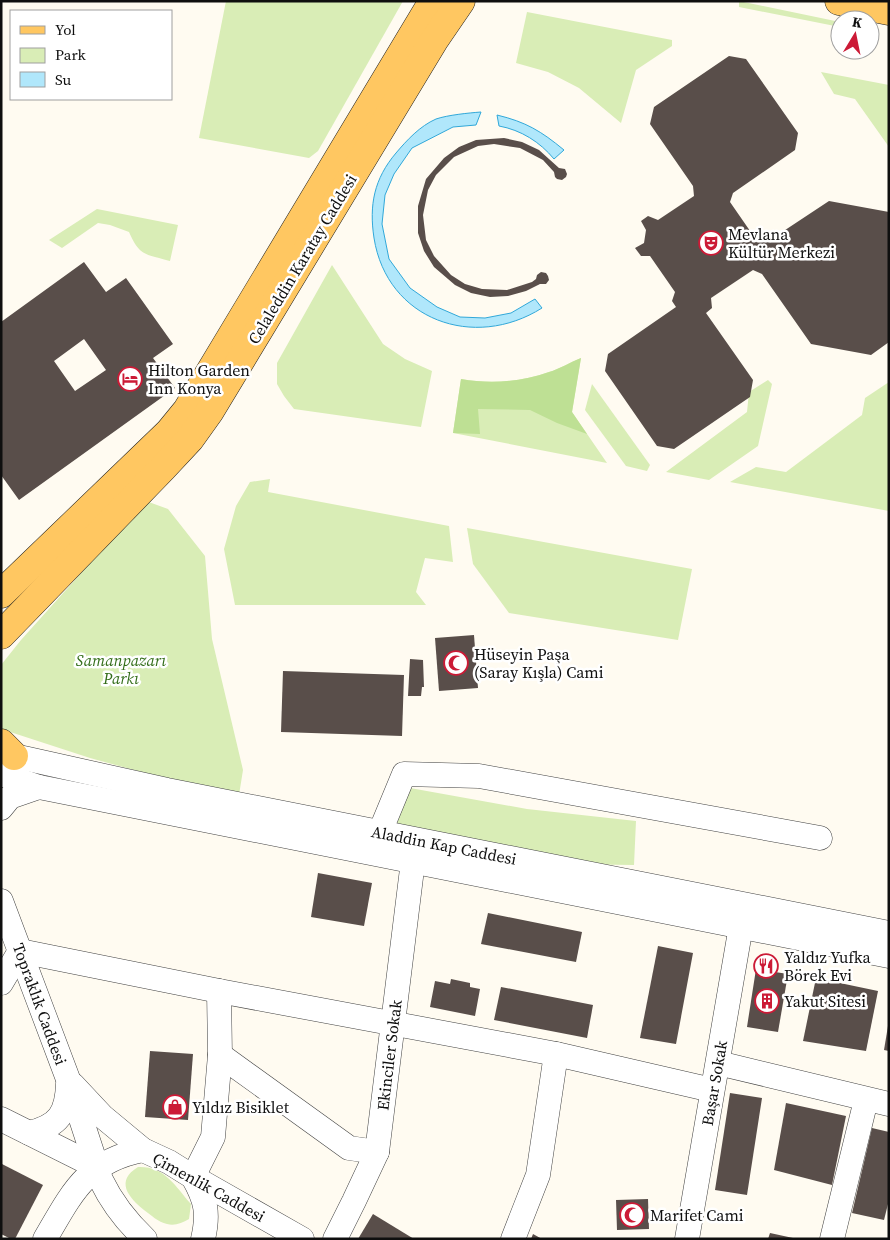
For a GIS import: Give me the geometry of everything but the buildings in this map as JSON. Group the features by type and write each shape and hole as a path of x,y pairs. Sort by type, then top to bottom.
{"main road":[{"name":"Celaleddin Karatay Caddesi","path":"1,594 169,432 187,410 433,1"},
{"name":"Celaleddin Karatay Caddesi","path":"1,634 190,439 205,418 435,39 461,1"},
{"path":"435,39 470,1"},
{"path":"839,1 889,11"}],"street":[{"name":"Aladdin Kap Caddesi","path":"5,756 39,787 889,956"},
{"name":"Aladdin Kap Caddesi","path":"5,756 167,790 889,933"},
{"path":"380,832 404,774 479,776 820,838"},
{"path":"1,808 10,797 39,787"},
{"name":"Ekinciler Sokak","path":"335,1239 377,1152 413,861"},
{"name":"Topraklık Caddesi","path":"1,902 68,1079 101,1180 108,1196 145,1239"},
{"name":"Başar Sokak","path":"687,1239 741,926 748,904"},
{"path":"1,983 20,951 219,991 556,1054 712,1090"},
{"path":"203,1239 206,1214 205,1201 192,1177 213,1138 220,1055 219,991"},
{"path":"513,1239 538,1175 556,1054"},
{"path":"220,1055 349,1148 377,1152"},
{"path":"718,1063 878,1102 832,1239"},
{"path":"29,1133 47,1128 60,1116 67,1098 68,1079"},
{"name":"Topraklık Caddesi","path":"68,1079 102,1116 142,1150"},
{"path":"1,1119 97,1167"},
{"path":"45,1239 80,1183 97,1167 124,1154 142,1150"},
{"name":"Çimenlik Caddesi","path":"142,1150 169,1162 302,1239"}],"green space":[{"path":"226,1 403,1 318,151 309,158 199,138"},
{"path":"739,1 830,20 830,25 739,7"},
{"path":"527,12 672,40 672,46 636,70 621,123 579,88 548,72 516,63"},
{"path":"821,72 889,85 889,147 855,99 834,94"},
{"path":"97,209 178,225 170,261 149,255 140,250 129,232 110,225 98,223 62,248 49,240"},
{"path":"332,265 383,344 405,359 432,371 421,427 294,409 277,384 277,363"},
{"path":"581,358 572,412 607,463 453,433 461,379 494,382 528,378 553,371"},
{"path":"581,358 572,412 587,434 557,423 530,410 478,409 480,434 453,433 461,379 494,382 528,378 553,371"},
{"path":"768,380 772,384 758,446 709,480 666,472 747,412 749,392"},
{"path":"889,382 889,511 730,482 756,467 786,472 862,415 865,398"},
{"path":"592,384 650,465 647,471 626,466 585,410"},
{"path":"270,479 268,492 449,526 453,562 425,558 416,592 426,605 235,605 224,549 236,506 250,482"},
{"name":"Samanpazarı Parkı","path":"146,501 168,509 205,556 212,639 243,770 239,795 167,779 90,758 1,729 1,665 21,640"},
{"path":"467,528 692,569 678,640 509,613 473,564"},
{"path":"399,786 527,809 636,821 634,865 552,864 388,832"},
{"path":"138,1167 155,1170 169,1178 191,1204 189,1219 173,1225 161,1222 133,1200 126,1189 126,1183 131,1172"}],"water":[{"path":"481,112 476,125 453,127 412,148 394,174 385,195 382,224 389,259 410,288 437,307 460,317 485,318 511,313 535,299 542,308 516,321 489,327 462,326 437,320 415,308 396,290 382,266 374,238 372,214 375,193 383,173 396,153 419,129 436,119 458,114"},
{"path":"497,115 533,128 564,150 554,159 543,147 530,138 515,130 499,126"}],"place":[{"name":"Mevlana Kültür Merkezi","path":"711,243"},
{"name":"Hilton Garden Inn Konya","path":"130,379"},
{"name":"Hüseyin Paşa (Saray Kışla) Cami","path":"456,663"},
{"name":"Yaldız Yufka Börek Evi","path":"766,966"},
{"name":"Yakut Sitesi","path":"767,1001"},
{"name":"Yıldız Bisiklet","path":"175,1107"},
{"name":"Marifet Cami","path":"632,1215"}]}
